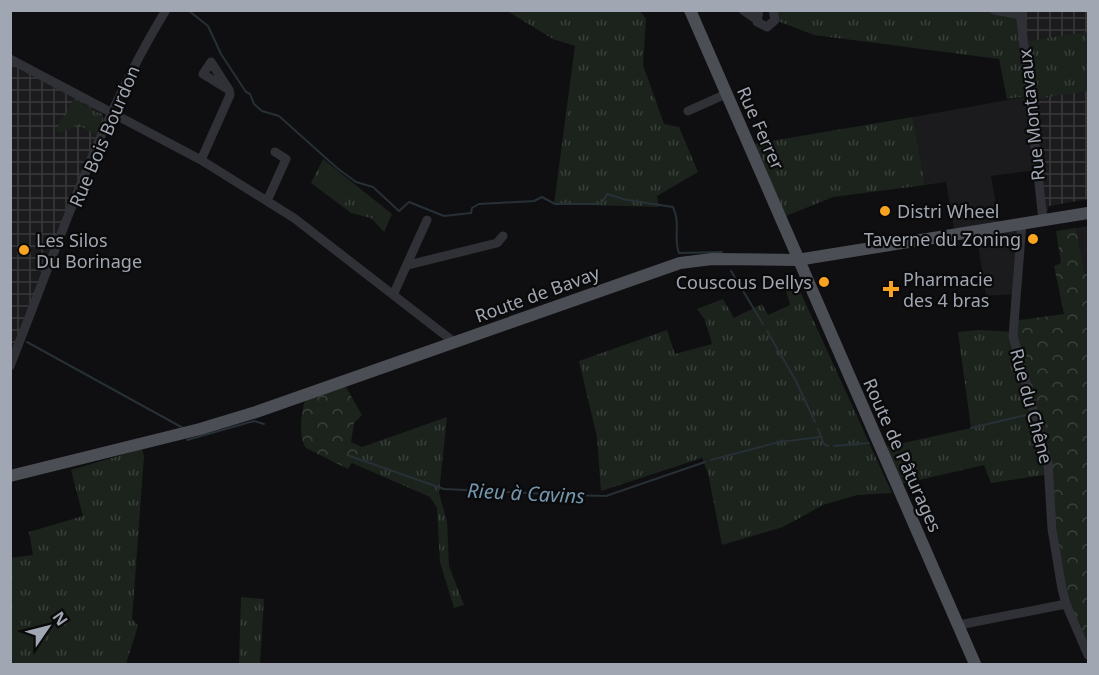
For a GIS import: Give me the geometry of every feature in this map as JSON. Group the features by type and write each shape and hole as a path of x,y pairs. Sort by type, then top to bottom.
{"main road":[{"name":"Rue Ferrer","path":"690,10 797,260"},
{"name":"Route de Bavay","path":"10,476 220,423 680,263 712,259 797,260 1089,213"},
{"name":"Route de Pâturages","path":"797,260 975,664"}],"street":[{"name":"Rue Bois Bourdon","path":"10,366 110,113 136,60 166,10"},
{"path":"743,10 758,15 761,26 771,26 775,20 773,10"},
{"path":"994,10 1021,13"},
{"name":"Rue Montavaux","path":"1021,13 1042,220"},
{"path":"10,59 201,160 267,201 337,249 454,342"},
{"path":"201,160 229,99 229,90"},
{"path":"688,111 726,94"},
{"path":"267,201 286,159 275,152"},
{"path":"393,293 427,220"},
{"name":"Rue du Chêne","path":"1022,223 1013,336 1048,463 1052,530 1066,604 1089,655"},
{"path":"408,265 497,243 503,236"},
{"path":"959,625 1066,604"}],"shaded area":[{"path":"1020,11 1088,11 1088,199 1049,206 1043,220"},
{"path":"11,59 101,113 104,118 11,355"},
{"path":"1029,96 1037,170 991,176 1000,227 1022,223 1015,294 986,296 976,232 955,235 946,182 925,185 913,117"},
{"path":"1088,226 1088,273 1085,274 1076,228"}],"green space":[{"path":"507,11 640,11 646,19 643,65 664,124 679,127 698,172 657,196 659,207 554,204 575,46 553,39"},
{"path":"773,11 1021,11 1024,42 1088,32 1088,91 1029,100 1028,96 1007,99 999,59 814,35 775,20"},
{"path":"74,98 103,116 97,135 78,125 61,133 56,130"},
{"path":"913,117 925,185 833,197 781,218 748,145"},
{"path":"323,159 392,214 384,232 371,218 351,213 311,183"},
{"path":"327,171 355,191 346,203 318,184"},
{"path":"1076,228 1085,274 1088,273 1088,655 1066,604 1050,474 1013,321 1064,314 1054,266 1061,263 1056,231"},
{"path":"794,278 892,493 857,495 823,505 783,527 722,545 708,473 702,458 601,491 597,437 579,361 667,330 675,354 712,344 705,320 697,309 723,299 734,318 762,304 768,315 790,305 784,283"},
{"path":"979,330 1013,332 1050,474 991,483 984,465 897,485 881,448 971,428 958,332"},
{"path":"346,387 362,415 354,423 351,442 362,447 348,469 306,448 301,429 303,406 307,394"},
{"path":"447,417 439,493 447,521 449,566 464,605 454,608 440,562 437,508 430,497 352,463 362,447"},
{"path":"142,449 144,456 132,619 138,626 126,664 11,664 10,558 33,555 29,532 83,516 71,470"},
{"path":"241,597 264,599 260,664 239,664"}],"waterway":[{"path":"188,10 208,26 221,54 246,92 250,94 254,104 262,111 279,116 337,168 356,182 373,187 399,211 409,202 444,216 471,213 472,208 479,204 534,201 542,197 555,204 596,204 602,203 607,194 627,200 673,207 679,253 722,252"},
{"path":"731,271 763,324"},
{"path":"767,331 796,381 815,422"},
{"name":"Rieu à Cavins","path":"27,342 183,428"},
{"path":"971,428 1026,415"},
{"path":"187,440 254,421 264,424"},
{"path":"818,429 824,444 828,446"},
{"path":"711,460 779,442 821,437"},
{"path":"834,446 869,443"},
{"name":"Rieu à Cavins","path":"347,455 444,489 606,496 705,462"}],"place":[{"name":"Distri Wheel","path":"885,211"},
{"name":"Taverne du Zoning","path":"1033,239"},
{"name":"Les Silos Du Borinage","path":"24,250"},
{"name":"Couscous Dellys","path":"824,282"},
{"name":"Pharmacie des 4 bras","path":"891,289"}]}
